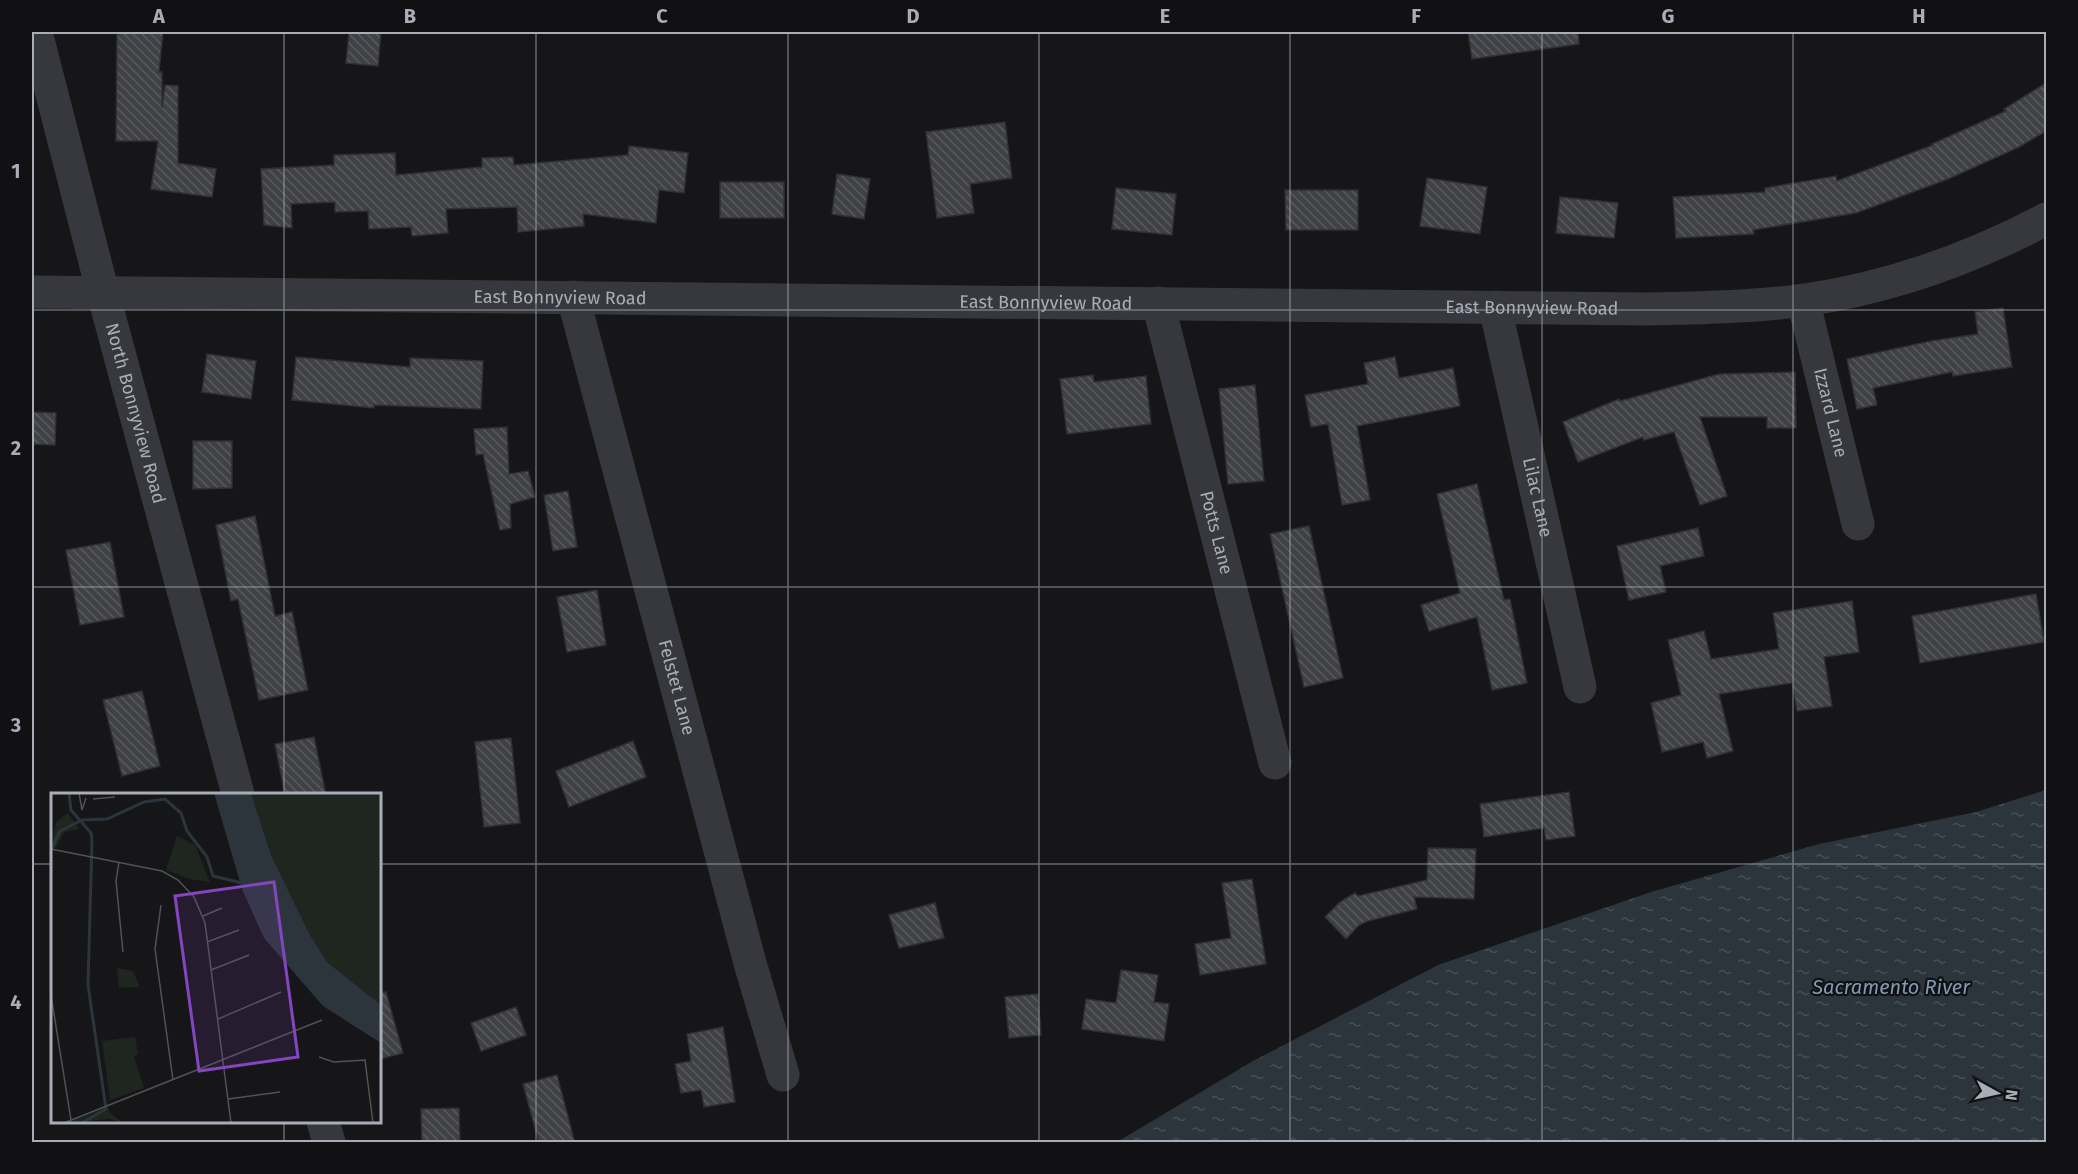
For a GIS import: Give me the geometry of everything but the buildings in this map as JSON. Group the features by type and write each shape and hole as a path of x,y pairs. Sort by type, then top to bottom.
{"street":[{"name":"North Bonnyview Road","path":"36,32 103,293 237,793"},
{"name":"East Bonnyview Road","path":"32,292 1645,309 1711,307 1803,300 1862,289 1957,259 2046,219"},
{"name":"Felstet Lane","path":"573,297 750,963 783,1075"},
{"name":"Izzard Lane","path":"1803,300 1858,524"},
{"name":"Potts Lane","path":"1158,303 1275,763"},
{"name":"Lilac Lane","path":"1495,307 1581,687"},
{"path":"323,1123 329,1143"}],"water":[{"name":"Sacramento River","path":"2046,790 2046,1142 1117,1142 1253,1061 1438,965 1651,892 1819,844 1976,812"}]}
